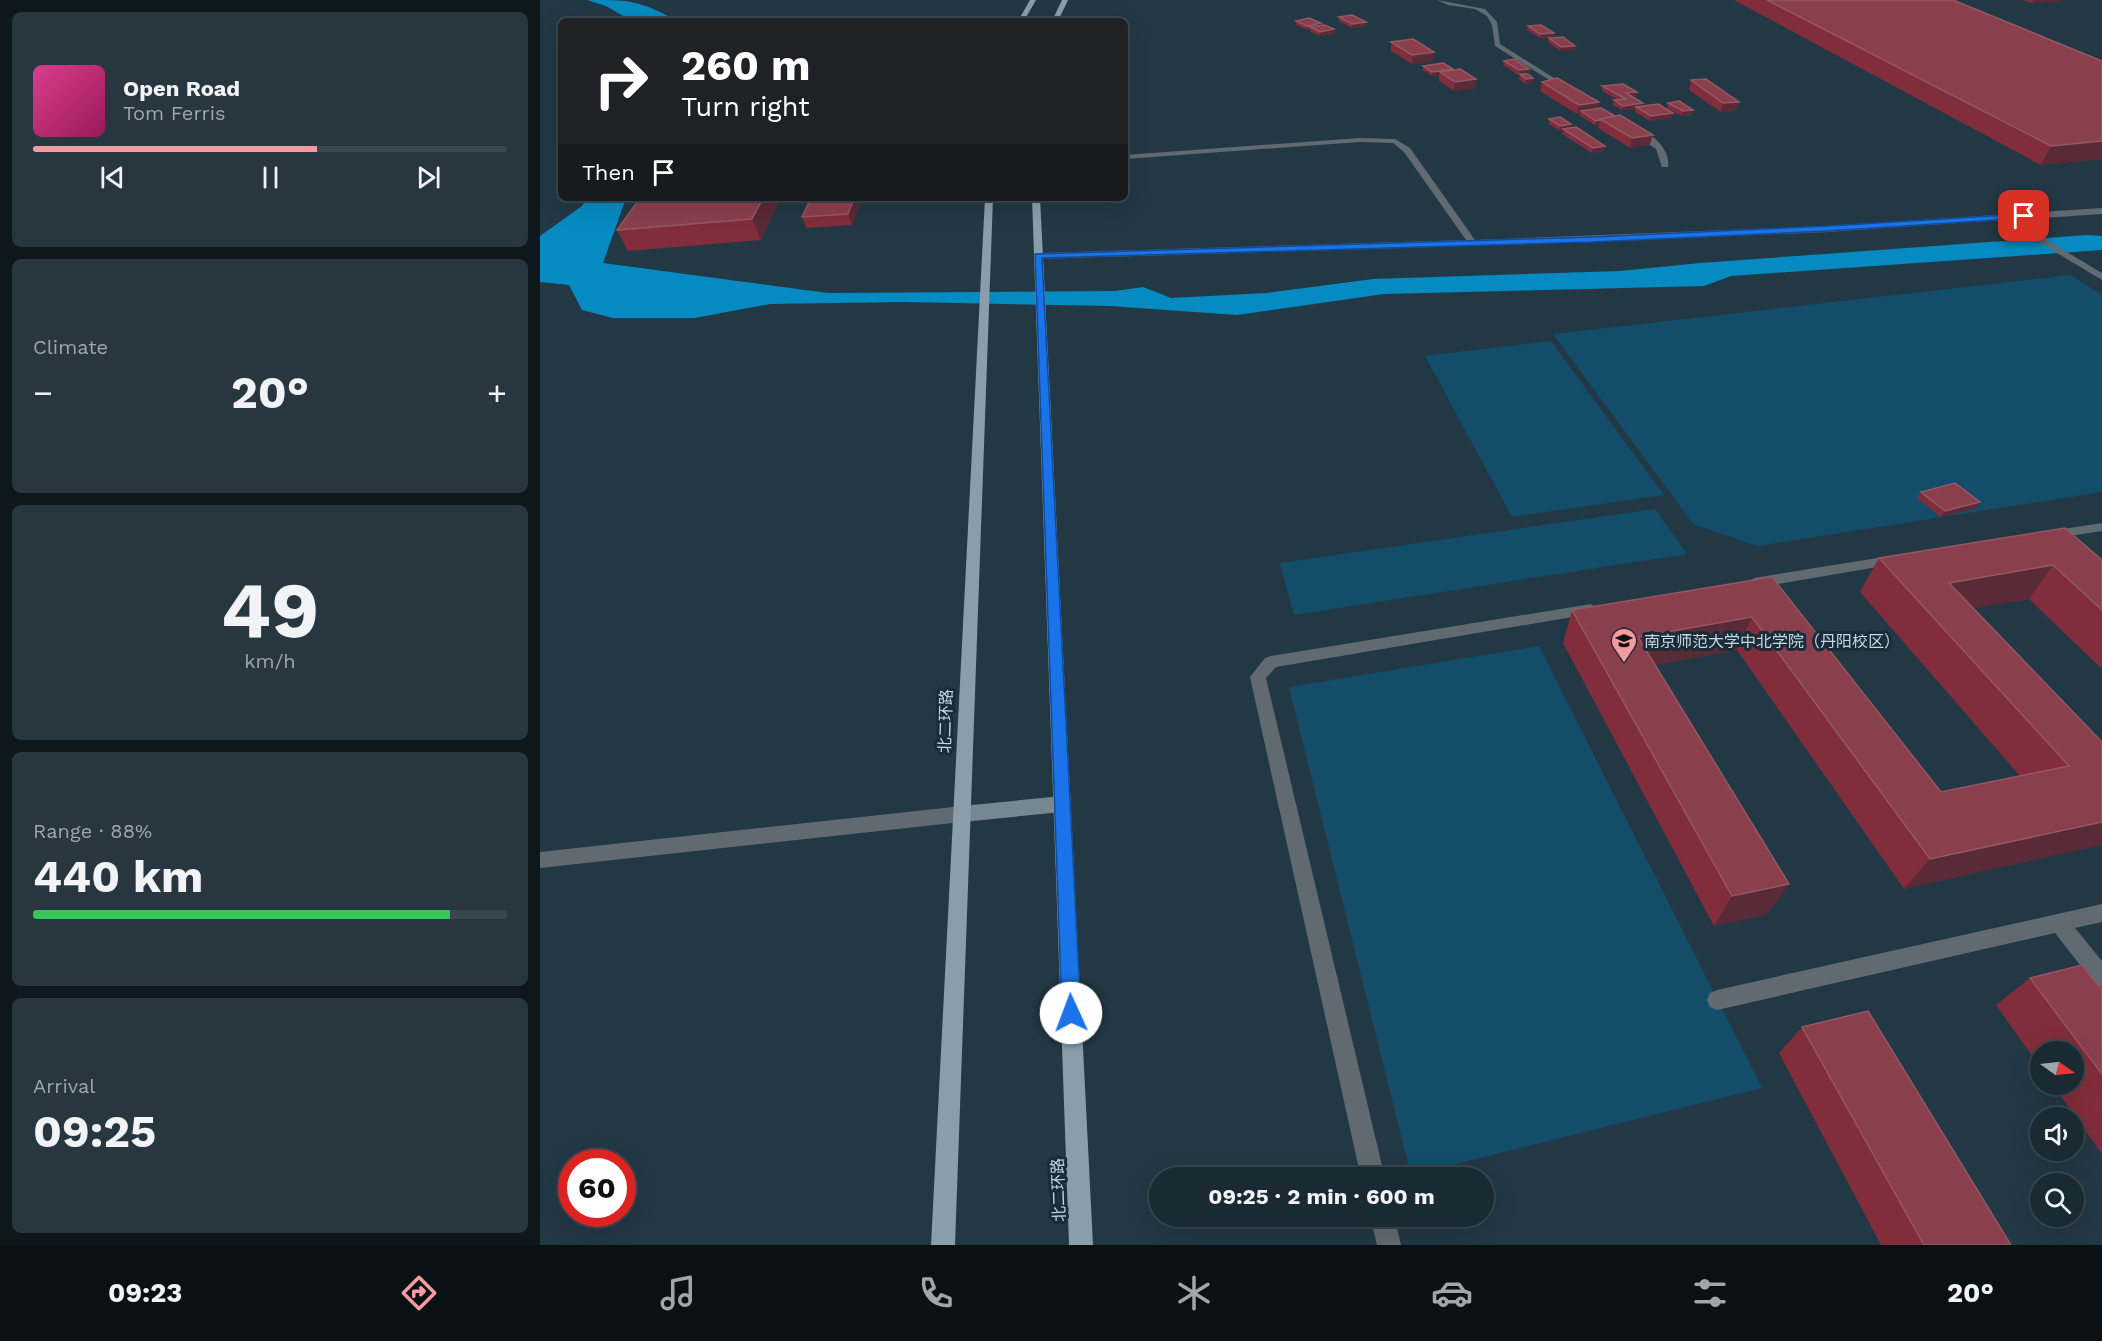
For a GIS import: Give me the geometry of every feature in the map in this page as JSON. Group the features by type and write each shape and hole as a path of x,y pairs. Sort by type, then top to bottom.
{"main road":[{"path":"1023,18 1033,0"},
{"path":"1056,18 1065,0"},
{"name":"北二环路","path":"943,1245 988,201"},
{"name":"北二环路","path":"1036,201 1081,1245"},
{"path":"962,814 1062,804"}],"street":[{"path":"1440,0 1450,4 1481,7 1496,25 1494,40 1497,45 1576,94"},
{"path":"1628,126 1661,148 1665,165"},
{"path":"1128,158 1360,140 1395,141 1407,150 1473,243"},
{"path":"1038,256 1473,243 1816,229 2102,211"},
{"path":"2003,218 2102,277"},
{"path":"2066,551 2043,536 2102,527"},
{"path":"1739,585 1912,557"},
{"path":"1370,1167 1258,677 1271,662 1610,606"},
{"path":"540,860 962,814"},
{"path":"1718,1000 2102,913"},
{"path":"2059,923 2102,977"},
{"path":"1385,1227 1389,1245"}],"shaded area":[{"path":"587,0 634,3 671,18 627,18 606,6"},
{"path":"585,201 625,201 603,263 828,293 1115,291 1143,287 1171,298 1266,293 1373,279 1620,271 1700,263 2087,235 2102,236 2102,250 1731,276 1704,286 1384,294 1237,315 1110,306 904,302 770,304 695,318 613,318 582,310 569,285 540,282 540,236 582,206"},
{"path":"2071,275 2102,295 2102,492 1757,546 1693,524 1553,334"},
{"path":"1551,341 1664,495 1512,517 1425,356"},
{"path":"1655,509 1687,554 1294,615 1280,563"},
{"path":"1539,646 1762,1088 1443,1167 1409,1167 1289,687"}],"building":[{"path":"1767,0 1953,0 2102,61 2102,141 2051,146"},
{"path":"1352,15 1366,22 1352,24 1339,17"},
{"path":"1309,18 1321,23 1307,26 1296,21"},
{"path":"1324,25 1334,29 1320,32 1310,27"},
{"path":"1541,25 1554,33 1540,34 1528,26"},
{"path":"1563,37 1575,46 1561,47 1549,38"},
{"path":"1413,39 1434,52 1412,55 1391,42"},
{"path":"1514,59 1529,69 1519,70 1504,61"},
{"path":"1443,63 1453,69 1432,72 1423,66"},
{"path":"1460,69 1476,79 1455,82 1440,72"},
{"path":"1520,74 1528,74 1533,78 1526,79"},
{"path":"1557,78 1599,102 1579,105 1542,82"},
{"path":"1706,79 1739,102 1723,103 1691,80"},
{"path":"1623,84 1637,92 1626,93 1643,103 1623,106 1614,100 1626,99 1602,86"},
{"path":"1679,101 1693,110 1683,111 1668,103"},
{"path":"1658,104 1673,113 1651,116 1636,107"},
{"path":"1601,108 1615,116 1596,121 1581,111"},
{"path":"1620,115 1653,135 1632,138 1600,119"},
{"path":"1560,117 1571,124 1560,126 1549,119"},
{"path":"1576,127 1605,146 1593,148 1563,129"},
{"path":"638,201 761,201 752,219 617,230"},
{"path":"810,201 853,201 848,214 802,217"},
{"path":"1955,483 1980,502 1945,511 1921,492"},
{"path":"2065,528 2102,560 2102,610 2053,565 1949,583 2102,742 2102,822 1930,859 1752,617 1638,637 1789,884 1732,896 1572,610 1772,577 1941,792 2069,766 1879,558"},
{"path":"2082,965 2102,990 2102,1074 2084,1050 2084,1041 2077,1041 2030,978"},
{"path":"1868,1011 2011,1245 1924,1245 1802,1027"}],"place":[{"name":"南京师范大学中北学院（丹阳校区）","path":"1624,664"}],"route":[{"path":"1071,1013 1038,256 1593,240 1828,229 2024,216"}]}
